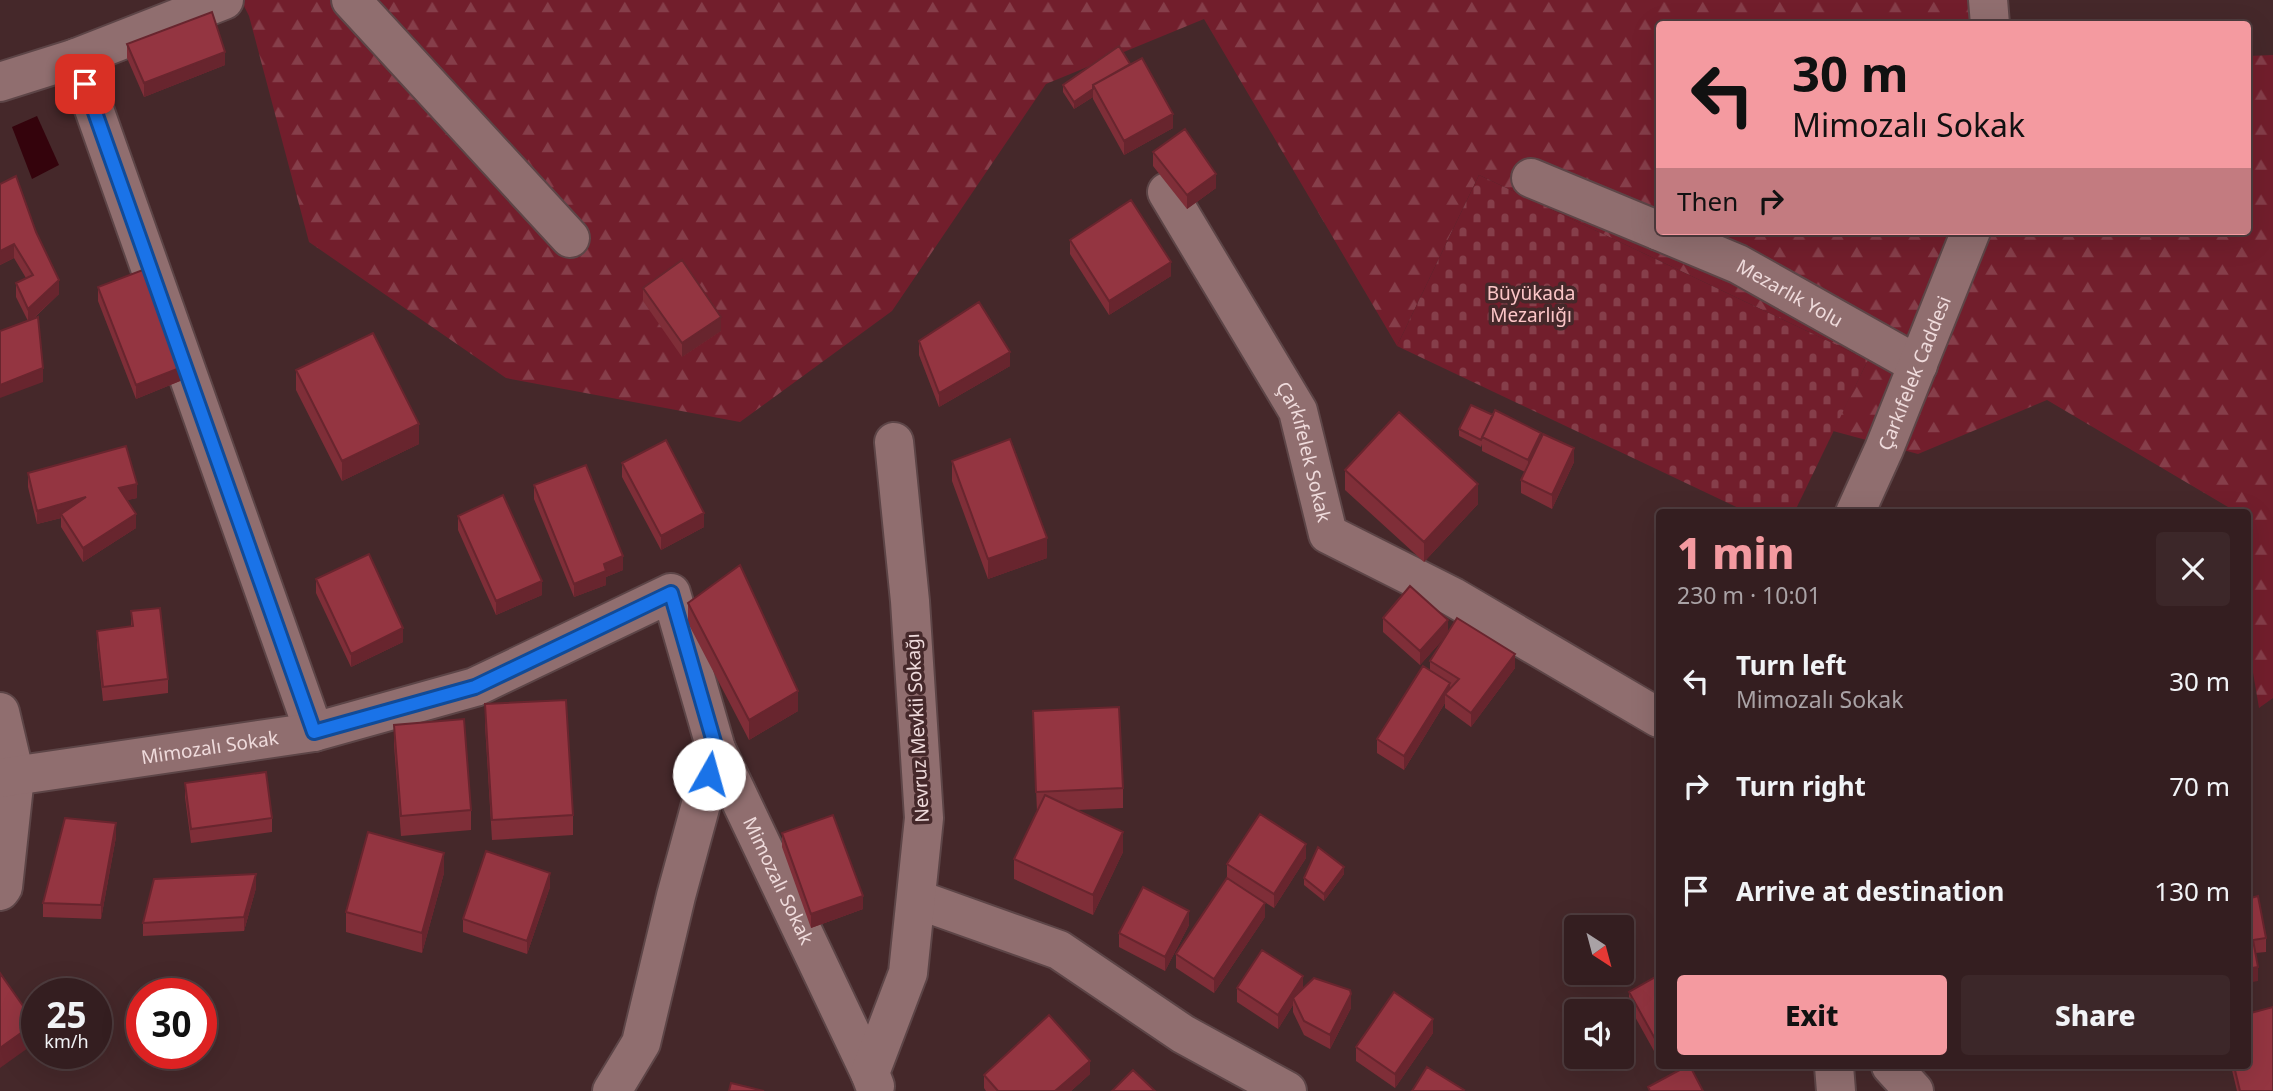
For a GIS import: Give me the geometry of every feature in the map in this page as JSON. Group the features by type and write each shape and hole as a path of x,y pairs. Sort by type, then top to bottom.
{"street":[{"path":"0,82 76,58 225,0"},
{"path":"351,0 570,238"},
{"path":"1988,0 1990,21"},
{"path":"76,58 314,732"},
{"name":"Mezarlık Yolu","path":"1531,178 1656,230"},
{"name":"Çarkıfelek Sokak","path":"1167,192 1298,411 1328,534 1453,597 1656,716"},
{"name":"Mezarlık Yolu","path":"1669,235 1738,264 1918,365"},
{"name":"Çarkıfelek Caddesi","path":"1857,509 1969,235"},
{"name":"Nevruz Mevkii Sokağı","path":"873,1082 908,973 924,818 910,601 894,442"},
{"name":"Mimozalı Sokak","path":"8,777 314,732 475,687 671,593 716,749 873,1082"},
{"path":"0,712 8,777 3,887 0,891"},
{"path":"612,1091 641,1043 676,896 716,749"},
{"path":"916,900 1059,950 1182,1034 1287,1091"},
{"path":"1834,1069 1836,1091"},
{"path":"1894,1069 1914,1091"}],"green space":[{"path":"241,0 1985,0 1996,21 1656,21 1656,235 2251,235 2251,56 2273,55 2273,698 2259,708 2251,661 2251,509 2228,509 2047,400 1918,454 1833,431 1868,360 1479,175 1397,346 1204,19 1046,84 892,311 740,422 506,378 309,242 249,16"},
{"name":"Büyükada Mezarlığı","path":"1479,175 1868,360 1796,509 1741,509 1397,346"}],"shaded area":[{"path":"37,116 59,165 32,179 12,127"}],"building":[{"path":"212,12 225,52 144,83 127,44"},
{"path":"1119,46 1130,64 1093,85 1093,89 1074,102 1063,85"},
{"path":"1142,58 1173,114 1124,141 1093,85"},
{"path":"1185,129 1216,174 1187,195 1153,152"},
{"path":"16,176 36,232 59,280 28,309 16,283 33,275 14,244 0,251 0,184"},
{"path":"1131,200 1171,262 1109,301 1070,240"},
{"path":"682,260 721,317 682,343 643,288"},
{"path":"148,268 185,366 136,385 98,287"},
{"path":"979,302 1010,352 939,393 919,341"},
{"path":"38,317 43,368 0,385 0,331"},
{"path":"373,333 419,424 342,461 296,370"},
{"path":"1471,405 1493,415 1481,440 1459,429"},
{"path":"1495,410 1541,433 1528,460 1482,437"},
{"path":"1399,412 1478,484 1424,542 1345,470"},
{"path":"1543,434 1574,448 1552,495 1521,480"},
{"path":"1010,439 1047,538 988,559 952,461"},
{"path":"666,440 704,513 661,536 622,463"},
{"path":"126,446 137,484 119,488 136,514 83,548 61,514 86,497 37,511 28,473"},
{"path":"586,465 623,556 604,564 606,571 574,584 534,485"},
{"path":"503,495 542,581 496,601 458,516"},
{"path":"369,554 403,628 351,654 316,579"},
{"path":"740,565 798,691 749,720 688,603"},
{"path":"1410,586 1448,620 1420,651 1383,618"},
{"path":"160,608 168,679 103,687 97,631 133,626 131,611"},
{"path":"1457,618 1515,654 1471,713 1445,694 1459,679 1430,661"},
{"path":"1423,666 1450,683 1404,756 1377,739"},
{"path":"566,700 573,815 492,820 485,704"},
{"path":"1119,707 1123,788 1036,792 1033,711"},
{"path":"464,719 471,810 401,816 394,725"},
{"path":"266,772 272,818 191,829 185,783"},
{"path":"1045,795 1123,832 1093,895 1014,859"},
{"path":"1260,814 1306,844 1274,894 1227,864"},
{"path":"833,815 863,896 811,914 782,833"},
{"path":"65,818 116,823 101,905 43,903"},
{"path":"368,832 444,853 422,933 346,912"},
{"path":"1318,847 1344,867 1324,894 1304,878"},
{"path":"486,851 550,873 527,941 463,919"},
{"path":"256,874 244,917 143,923 154,879"},
{"path":"1227,878 1265,903 1214,979 1176,954"},
{"path":"1143,887 1189,911 1165,957 1119,933"},
{"path":"2258,896 2266,938 2253,940 2258,967 2251,968 2251,898"},
{"path":"1262,950 1303,976 1278,1015 1237,988"},
{"path":"0,973 21,1003 21,1033 0,1048"},
{"path":"1656,977 1656,1041 1634,999 1629,992"},
{"path":"1314,978 1350,990 1351,994 1330,1035 1304,1021 1293,998"},
{"path":"1394,992 1433,1019 1395,1074 1356,1047"},
{"path":"2273,1007 2273,1091 2240,1091 2235,1069 2251,1069 2251,1013"},
{"path":"1049,1015 1090,1061 1055,1091 998,1091 984,1075"},
{"path":"1427,1067 1464,1090 1412,1091"},
{"path":"1681,1069 1692,1069 1703,1091 1650,1091 1648,1087"},
{"path":"1133,1070 1155,1091 1112,1091"},
{"path":"731,1083 764,1091 729,1091"}],"route":[{"path":"85,84 314,732 475,687 671,593 716,749 709,774"}]}
